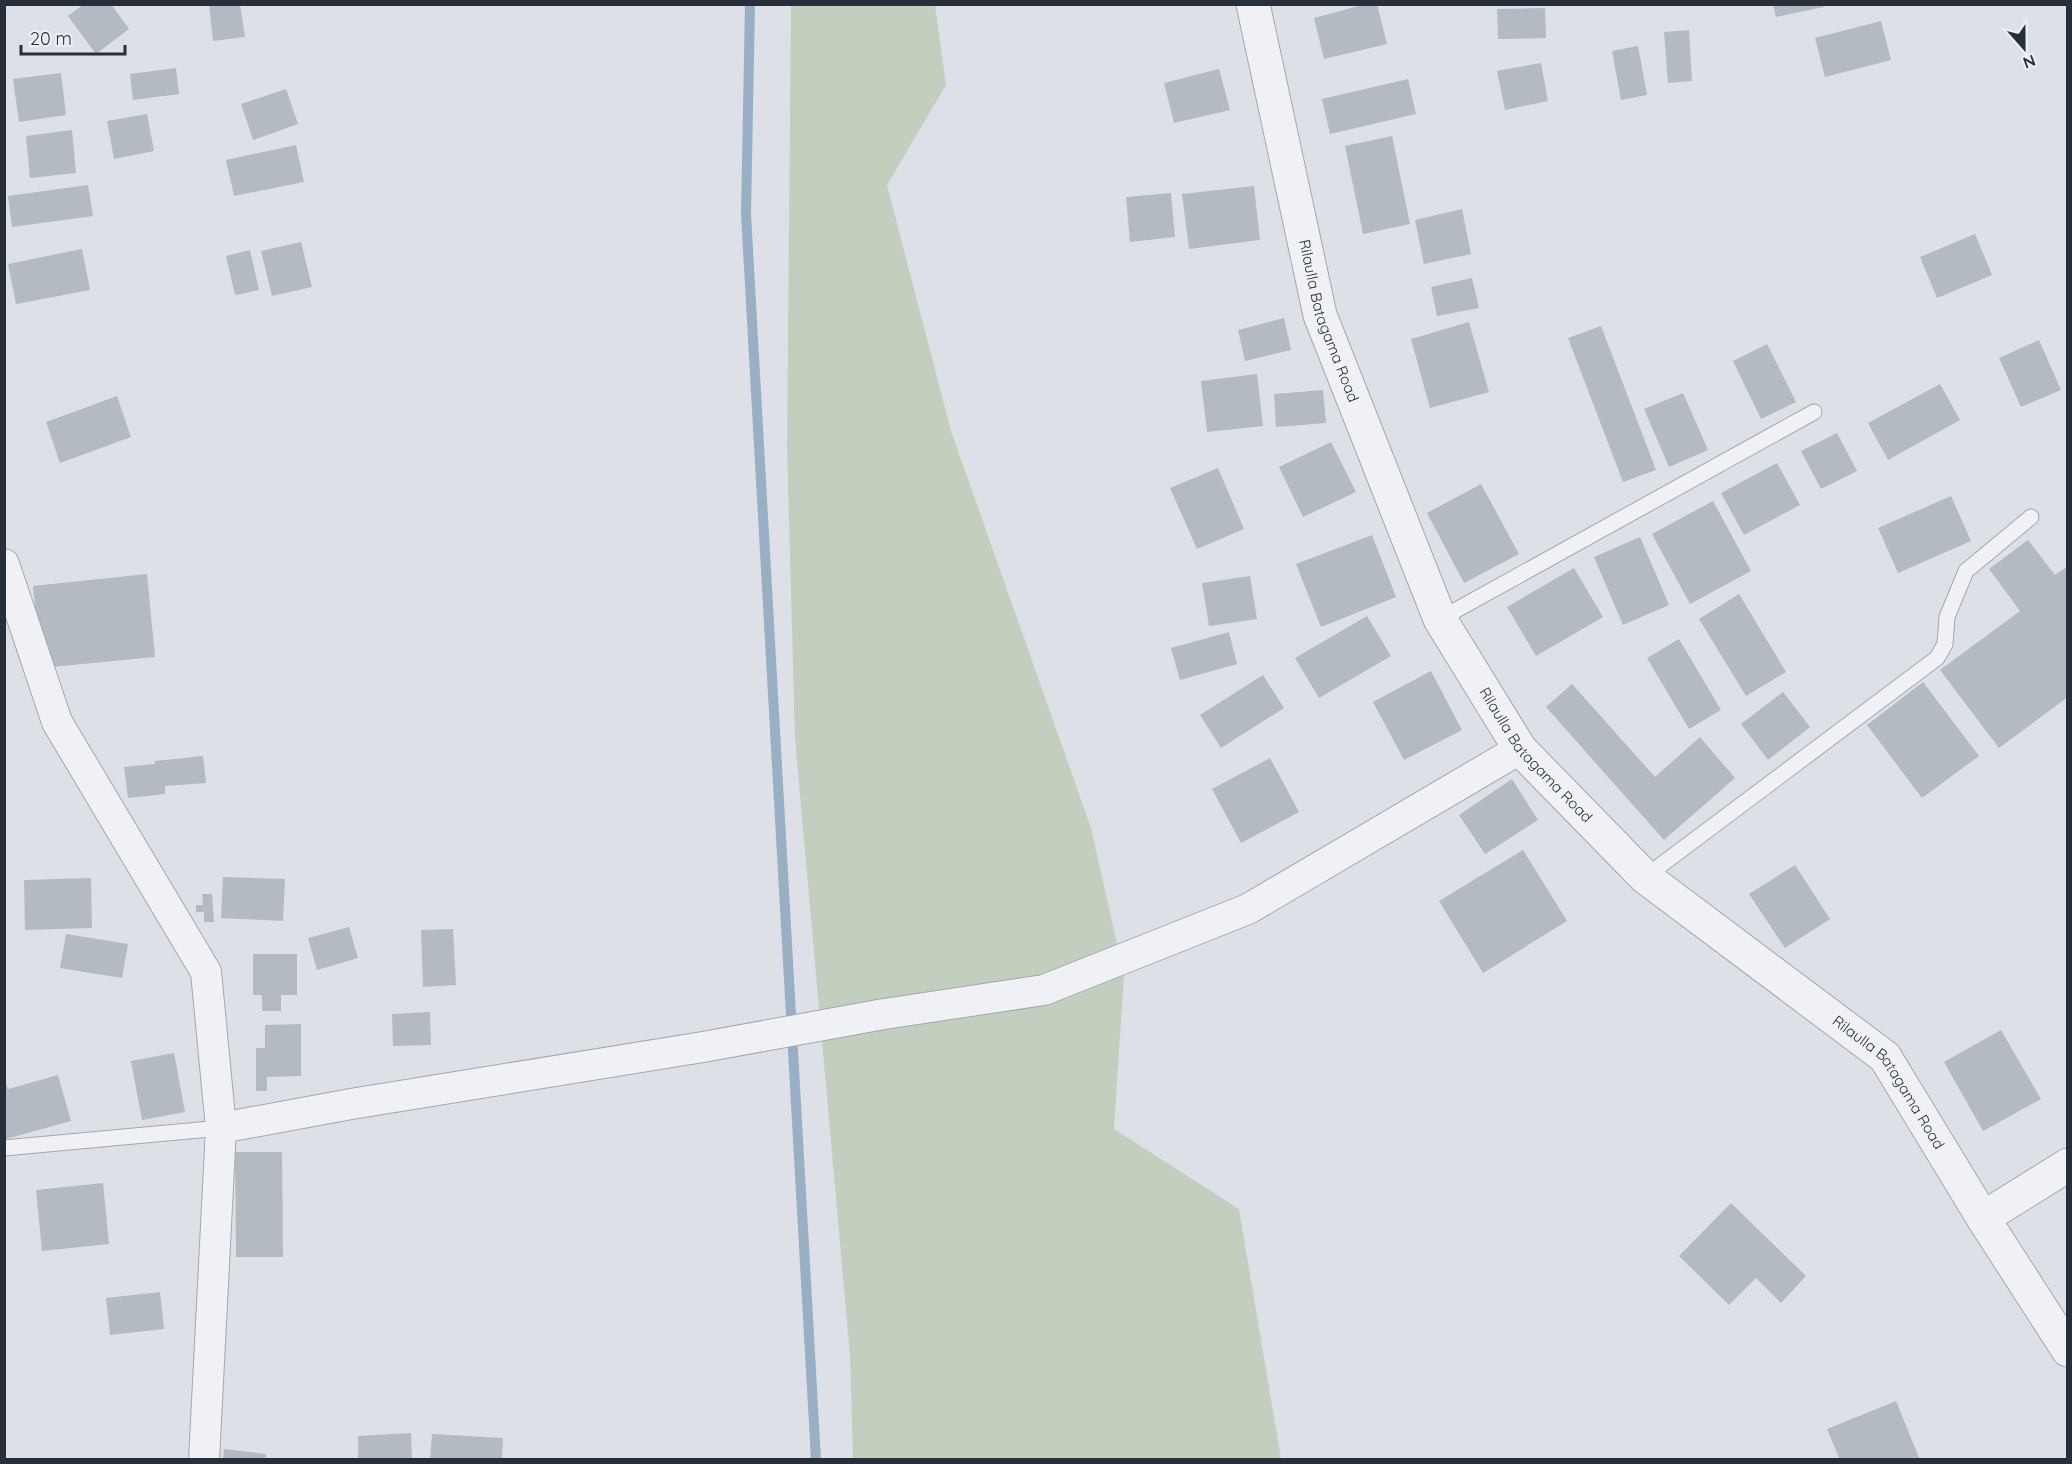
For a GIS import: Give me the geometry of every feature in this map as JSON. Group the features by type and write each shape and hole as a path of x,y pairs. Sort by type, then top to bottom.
{"street":[{"name":"Rilaulla Batagama Road","path":"1253,4 1320,315 1440,619 1520,749 1645,877 1885,1057 2067,1350"},
{"path":"4,564 57,722 206,972 221,1128 204,1460"},
{"path":"221,1128 351,1104 703,1047 884,1014 1044,990 1248,909 1520,749"},
{"path":"1983,1218 2067,1165"}],"lane":[{"path":"1440,619 1814,412"},
{"path":"1645,877 1937,657 1945,644 1947,617 1966,571 2031,517"},
{"path":"4,1149 221,1128"}],"green space":[{"path":"791,5 935,5 946,85 887,185 951,431 1091,828 1124,975 1114,1129 1239,1209 1281,1459 853,1459 850,1355 795,739 787,448"}],"building":[{"path":"84,4 111,4 129,29 96,54 68,16"},
{"path":"209,4 240,4 245,37 213,41"},
{"path":"1366,4 1377,4 1387,44 1324,59 1314,18"},
{"path":"1773,4 1824,4 1824,7 1776,17"},
{"path":"1545,8 1546,38 1498,39 1497,9"},
{"path":"1881,21 1891,60 1825,77 1815,38"},
{"path":"1689,30 1692,81 1668,83 1664,32"},
{"path":"1638,46 1647,95 1621,100 1612,51"},
{"path":"1541,63 1548,101 1505,110 1497,71"},
{"path":"176,68 179,94 133,100 130,74"},
{"path":"1219,69 1230,110 1174,123 1164,83"},
{"path":"61,73 66,115 19,122 13,79"},
{"path":"1408,79 1416,114 1330,134 1322,99"},
{"path":"286,89 298,124 253,140 241,104"},
{"path":"147,114 154,151 114,159 107,121"},
{"path":"72,130 76,173 30,178 26,136"},
{"path":"1392,136 1410,224 1363,234 1345,146"},
{"path":"296,145 304,182 234,196 226,160"},
{"path":"88,185 93,216 12,227 8,196"},
{"path":"1254,186 1260,240 1189,249 1182,194"},
{"path":"1171,193 1175,237 1130,242 1126,197"},
{"path":"1462,209 1471,254 1424,264 1415,220"},
{"path":"1975,234 1992,275 1937,298 1920,257"},
{"path":"301,242 312,287 272,296 261,251"},
{"path":"82,249 90,290 16,304 8,264"},
{"path":"250,250 259,290 235,295 226,256"},
{"path":"1472,278 1479,308 1437,316 1431,287"},
{"path":"1284,318 1291,350 1245,361 1238,330"},
{"path":"1469,322 1489,392 1430,408 1411,339"},
{"path":"1601,326 1656,470 1623,482 1568,338"},
{"path":"2039,340 2061,390 2021,407 1999,358"},
{"path":"1767,344 1796,402 1761,419 1733,361"},
{"path":"1257,374 1263,426 1207,432 1201,381"},
{"path":"1940,384 1960,420 1888,460 1868,423"},
{"path":"1323,390 1326,423 1276,427 1274,394"},
{"path":"1683,393 1708,450 1669,467 1644,409"},
{"path":"117,396 131,437 60,463 46,422"},
{"path":"1837,433 1857,471 1821,489 1801,451"},
{"path":"1331,442 1356,492 1303,517 1279,467"},
{"path":"1777,463 1800,505 1744,535 1721,493"},
{"path":"1218,468 1244,529 1197,549 1170,488"},
{"path":"1481,484 1519,554 1464,583 1427,513"},
{"path":"1951,496 1971,541 1898,573 1878,528"},
{"path":"1713,501 1751,571 1690,604 1652,534"},
{"path":"1372,535 1396,597 1321,627 1296,564"},
{"path":"1640,537 1669,605 1623,625 1594,557"},
{"path":"2028,540 2055,575 2068,566 2068,697 1999,748 1940,670 2020,611 1989,569"},
{"path":"1574,568 1603,617 1536,656 1507,607"},
{"path":"147,574 155,657 41,668 33,586"},
{"path":"1250,576 1257,619 1209,626 1202,583"},
{"path":"1739,594 1786,672 1746,696 1699,619"},
{"path":"1367,616 1391,656 1319,698 1295,658"},
{"path":"1229,632 1237,664 1180,680 1171,648"},
{"path":"1679,639 1721,710 1689,729 1647,658"},
{"path":"1431,671 1462,730 1404,760 1373,702"},
{"path":"1263,675 1284,708 1221,748 1200,715"},
{"path":"1923,682 1979,756 1922,798 1867,725"},
{"path":"1572,684 1655,777 1700,737 1735,778 1664,840 1546,707"},
{"path":"1783,692 1810,727 1768,760 1741,724"},
{"path":"203,756 206,783 165,786 165,794 128,798 124,767"},
{"path":"1270,758 1299,812 1241,843 1212,789"},
{"path":"1512,779 1538,820 1485,854 1459,815"},
{"path":"1523,850 1567,921 1483,973 1439,901"},
{"path":"1795,865 1830,919 1785,948 1749,894"},
{"path":"223,877 285,879 283,921 221,918"},
{"path":"91,878 92,928 25,930 24,880"},
{"path":"202,894 212,894 214,922 204,922 204,912 196,912 196,905 203,905"},
{"path":"349,927 358,958 317,970 308,938"},
{"path":"453,929 456,985 423,987 421,930"},
{"path":"66,934 128,944 122,978 60,968"},
{"path":"253,954 297,954 297,995 281,995 281,1011 262,1011 262,995 253,995"},
{"path":"430,1012 431,1045 393,1046 392,1014"},
{"path":"301,1024 301,1076 267,1077 267,1091 256,1091 256,1048 265,1048 265,1025"},
{"path":"2001,1030 2041,1099 1983,1131 1944,1062"},
{"path":"174,1053 185,1112 142,1120 131,1061"},
{"path":"58,1075 71,1121 6,1139 4,1078 8,1089"},
{"path":"235,1152 282,1152 283,1257 236,1257"},
{"path":"103,1183 109,1244 42,1251 36,1190"},
{"path":"1731,1203 1806,1276 1781,1303 1756,1278 1729,1305 1679,1256"},
{"path":"160,1292 164,1329 110,1335 106,1298"},
{"path":"1896,1401 1920,1460 1840,1460 1827,1429"},
{"path":"411,1433 412,1460 358,1460 358,1436"},
{"path":"432,1434 503,1438 502,1460 430,1460"},
{"path":"224,1449 266,1454 265,1460 223,1460"}],"waterway":[{"path":"750,4 746,214 816,1460"}]}
